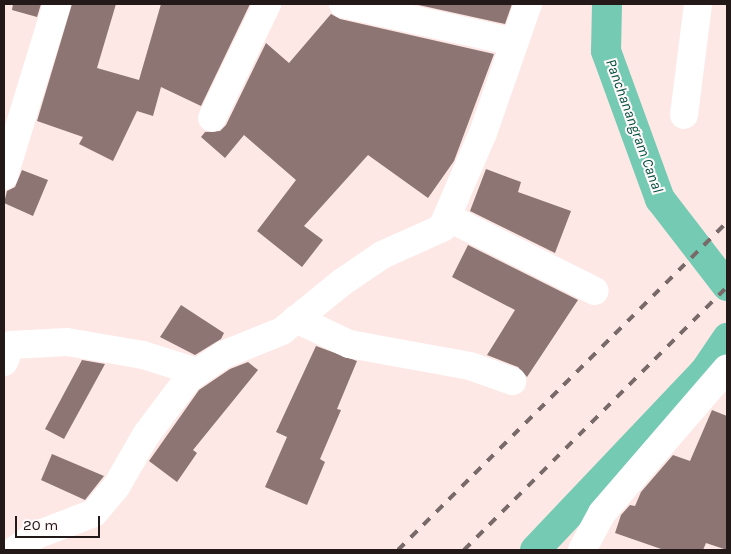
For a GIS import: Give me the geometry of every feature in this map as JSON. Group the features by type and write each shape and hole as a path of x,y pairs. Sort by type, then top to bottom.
{"street":[{"path":"4,176 56,4"},
{"path":"212,118 267,4"},
{"path":"343,4 514,42"},
{"path":"15,550 34,536 94,513 116,486 146,435 188,379 197,372 223,354 282,331 382,255 442,228 483,133 528,4"},
{"path":"684,115 698,4"},
{"path":"447,218 595,291"},
{"path":"296,319 349,344 470,366 512,381"},
{"path":"4,362 12,345 67,342 143,356 197,372"},
{"path":"582,550 602,513 727,368"}],"building":[{"path":"13,4 41,4 37,17 12,10"},
{"path":"72,4 116,4 97,68 139,80 161,4 250,4 201,106 161,87 153,116 137,111 113,161 79,144 83,137 37,121"},
{"path":"414,4 512,4 505,24"},
{"path":"331,14 340,19 494,54 454,161 428,198 368,155 304,226 323,240 302,267 257,231 296,180 244,135 225,158 201,137 205,132 220,131 226,125 266,43 289,63"},
{"path":"486,169 521,182 518,192 571,211 555,253 470,211"},
{"path":"22,170 48,180 33,216 4,203 7,191 15,187"},
{"path":"468,245 578,300 527,377 518,367 487,355 515,310 452,277"},
{"path":"181,305 224,333 221,339 195,355 160,337"},
{"path":"316,346 357,361 337,409 341,410 320,459 325,462 307,505 265,487 287,437 276,432"},
{"path":"82,360 105,364 64,439 45,429"},
{"path":"248,362 258,370 193,450 197,453 177,482 149,461 199,390 230,369"},
{"path":"712,410 727,416 727,550 706,543 703,550 664,550 615,533 621,515 630,505 635,506 641,492 673,455 690,461"},
{"path":"52,454 104,476 85,500 41,480"}],"waterway":[{"name":"Panchanangram Canal","path":"607,4 606,51 660,199 727,286"},
{"name":"Panchanangram Canal","path":"535,550 705,371 727,338"}],"railway":[{"path":"398,550 727,222"},
{"path":"464,550 727,287"}]}
